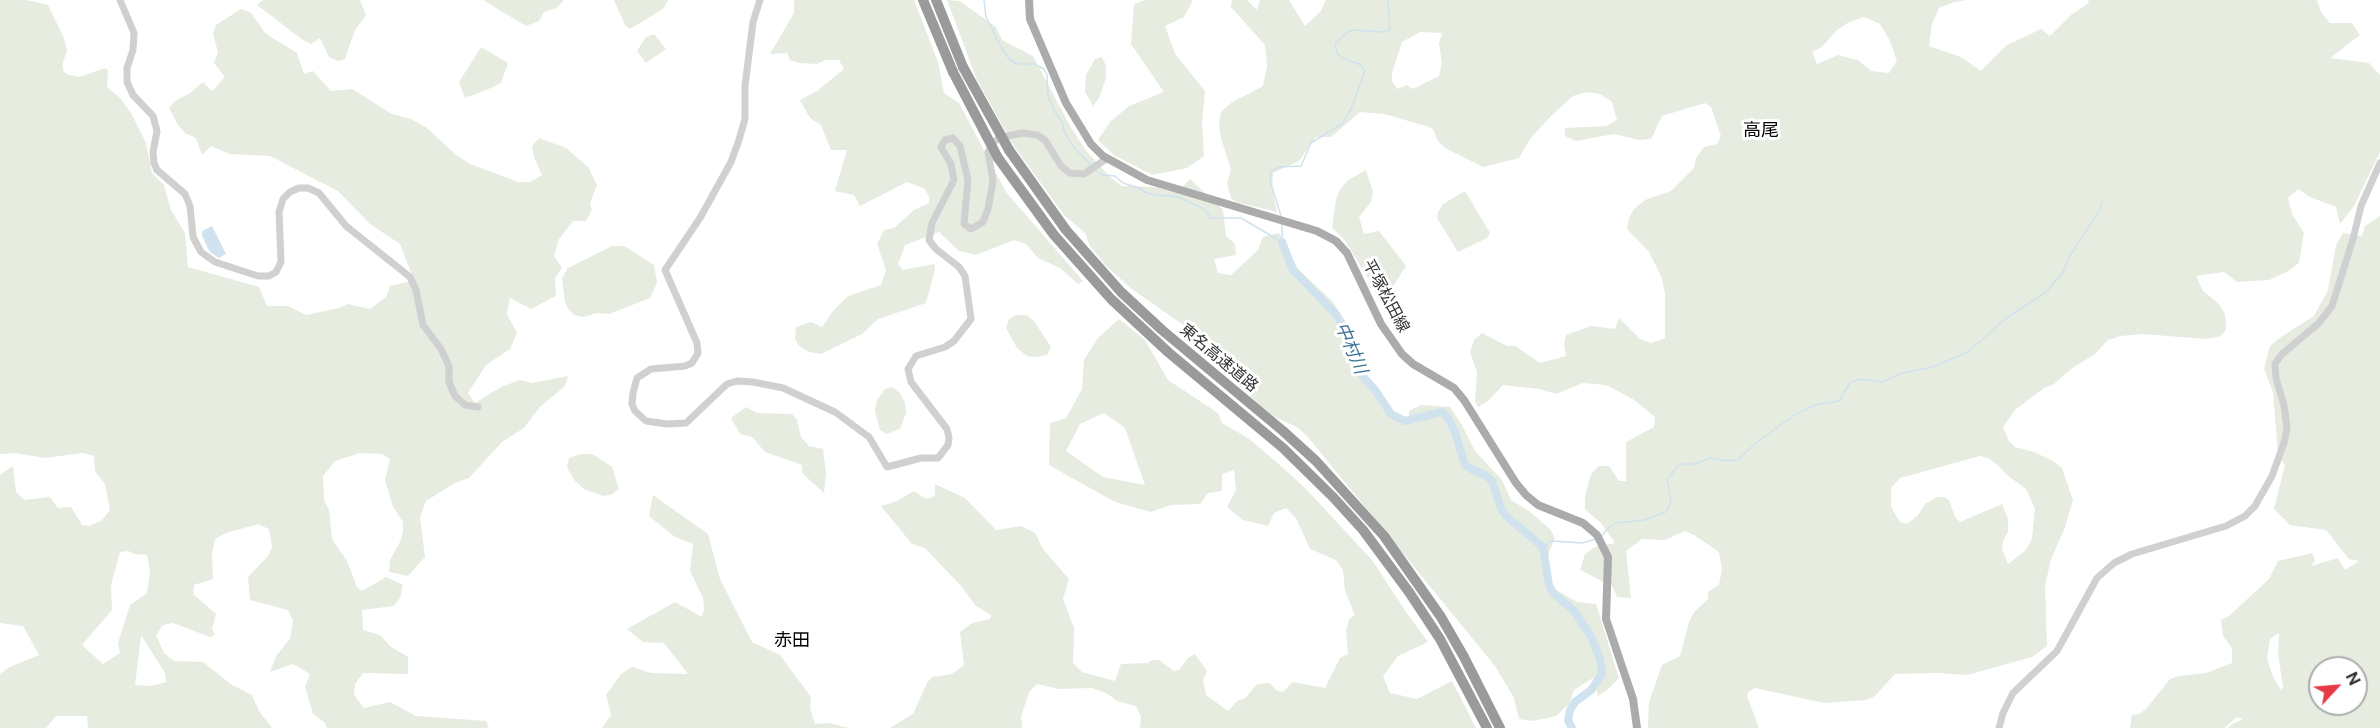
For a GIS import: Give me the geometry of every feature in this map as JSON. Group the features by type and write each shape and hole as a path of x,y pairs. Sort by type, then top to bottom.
{"highway":[{"name":"東名高速道路","path":"923,0 998,158 1059,241 1111,299 1168,352 1283,448 1348,513 1394,570 1440,639 1487,728"},
{"name":"東名高速道路","path":"936,0 958,70 1009,150 1065,230 1121,292 1162,330 1291,438 1337,482 1384,536 1441,617 1500,728"}],"main road":[{"name":"平塚松田線","path":"1029,0 1030,19 1066,103 1090,144 1105,160 1147,180 1290,222 1326,235 1347,253 1381,324 1402,354 1413,364 1454,388 1526,495 1538,505 1582,523 1601,541 1608,557 1609,572 1606,619 1634,699 1637,728"}],"street":[{"path":"120,0 134,33 133,50 126,68 127,82 133,95 153,116 158,131 153,152 154,163 157,170 185,194 190,206 193,237 201,252 215,262 258,276 273,274 281,262 279,212 281,203 286,196 299,189 308,188 319,193 346,226 410,277 416,290 423,326 445,355 449,366 449,382 454,396 465,405 478,407"},
{"path":"760,0 753,22 745,86 745,118 738,143 731,162 694,226 665,270 697,343 698,353 692,363 685,366 651,369 637,378 633,393 633,408 646,421 667,424 686,423 727,384 737,381 753,382 783,388 835,411 869,437 887,467 921,458 938,458 948,445 949,434 911,382 908,369 916,356 945,347 954,341 971,319 965,276 959,267 936,249 929,240 930,229 954,180 951,164 941,147 943,143 953,138 960,146 968,180 964,224 971,229 983,222 988,209 993,181 988,152 999,138 1022,133 1037,135 1045,141 1065,170 1078,175 1090,171 1105,160"},
{"path":"1999,728 2003,713 2013,693 2057,651 2097,578 2114,562 2132,554 2226,525 2245,516 2255,506 2271,476 2284,443 2287,428 2275,364 2282,354 2319,323 2332,306 2361,206 2380,163"}],"shaded area":[{"path":"0,0 26,0 48,5 64,38 67,51 63,70 66,74 79,77 105,68 108,70 107,87 120,98 131,113 146,143 152,173 164,185 171,210 185,233 188,267 259,287 267,306 288,306 306,315 348,304 370,309 386,297 390,286 414,280 400,244 370,224 338,191 270,156 230,154 211,146 202,155 196,138 185,133 178,125 169,108 175,101 190,93 203,82 212,91 225,77 214,63 218,52 213,34 216,25 241,9 251,13 266,34 297,53 304,74 313,71 331,91 352,89 392,114 411,119 427,128 455,154 470,164 518,182 530,182 542,175 532,146 539,138 566,148 588,167 597,185 590,203 592,210 586,221 573,221 559,239 554,256 562,268 555,278 556,296 531,309 510,298 507,314 517,333 510,349 486,365 468,393 475,403 501,387 520,380 532,383 568,376 565,386 540,407 524,428 502,442 469,478 455,483 426,501 420,517 425,557 408,576 389,572 390,560 401,540 403,530 403,522 393,507 385,480 390,459 382,454 360,453 335,461 323,476 324,500 329,510 332,539 347,561 357,587 362,591 386,577 403,585 400,598 394,606 362,610 363,630 380,635 390,646 408,657 408,674 363,673 355,684 354,695 364,708 390,702 416,716 486,721 489,728 327,728 325,723 313,714 305,687 310,674 293,664 270,672 276,656 290,639 293,621 288,610 250,600 248,577 268,556 272,547 269,529 258,524 226,533 215,539 212,554 213,579 194,585 193,594 216,614 212,629 215,635 210,637 173,623 163,625 156,635 164,653 174,661 203,662 232,685 252,695 259,711 272,728 88,728 87,716 56,716 46,728 0,728 0,674 10,667 39,655 23,626 0,623 0,475 13,466 16,492 24,500 50,497 58,508 71,507 82,525 89,526 102,520 110,510 105,484 95,471 94,456 82,453 45,458 15,453 0,454","holes":["128,551 147,555 150,572 147,593 130,605 118,643 120,653 103,664 82,645 112,610 111,585 120,552","141,635 165,673 166,682 151,686 135,685"]},
{"path":"263,0 360,0 366,15 355,30 345,59 338,61 329,57 320,38 311,44 303,40 257,5"},
{"path":"483,0 564,0 557,8 544,12 539,21 526,26"},
{"path":"614,0 668,0 663,9 630,29 625,25"},
{"path":"794,0 914,0 938,62 944,93 959,103 1006,192 1083,281 1078,284 1060,268 1038,258 1026,244 1014,240 976,255 959,251 939,232 905,245 898,264 903,270 934,264 935,269 926,303 878,319 862,334 821,354 809,352 799,346 795,339 796,327 811,322 822,327 848,296 881,285 886,270 877,244 884,230 894,228 914,210 929,203 929,197 925,189 907,182 860,206 854,195 835,191 847,150 831,150 821,125 810,118 800,100 817,91 844,69 839,60 825,60 817,64 799,63 790,60 787,53 770,54 794,13"},
{"path":"947,0 960,1 996,27 1002,40 1033,56 1070,126 1087,152 1110,177 1122,186 1155,187 1177,193 1190,179 1223,210 1226,236 1235,244 1236,255 1214,259 1218,273 1231,275 1258,250 1263,237 1279,233 1298,269 1332,301 1346,322 1342,342 1379,399 1400,420 1409,418 1409,411 1421,405 1450,407 1475,451 1502,480 1511,500 1529,511 1550,529 1555,538 1549,552 1547,568 1553,588 1577,602 1596,604 1619,678 1607,690 1598,696 1593,678 1574,690 1569,704 1556,716 1533,721 1519,719 1514,698 1495,666 1307,436 1297,427 1275,417 1263,408 1205,354 1185,326 1133,290 1106,266 1090,246 1085,233 1064,215 1013,145 977,80"},
{"path":"1145,0 1193,0 1184,17 1165,26 1175,54 1205,91 1202,123 1204,156 1187,168 1152,175 1114,155 1098,140 1110,122 1129,106 1164,92 1131,44 1134,4"},
{"path":"1232,0 1247,0 1257,10 1260,0 1289,0 1305,26 1321,11 1326,0 1967,0 1939,8 1932,24 1929,46 1961,57 1981,71 2007,45 2041,29 2050,36 2071,15 2089,3 2088,0 2317,0 2321,12 2330,23 2352,23 2360,35 2330,58 2369,63 2380,75 2380,152 2354,206 2340,224 2336,207 2310,197 2298,189 2288,198 2292,214 2304,233 2299,263 2287,272 2269,280 2237,282 2224,272 2196,276 2203,291 2219,304 2225,314 2226,330 2219,337 2206,339 2143,334 2108,340 2095,354 2015,410 2003,427 2009,441 2015,447 2034,452 2062,468 2073,500 2064,530 2051,559 2045,586 2047,646 2032,657 1967,675 1895,674 1875,696 1866,700 1824,703 1755,688 1748,692 1747,696 1759,728 1648,728 1649,702 1662,665 1680,656 1694,612 1708,599 1708,592 1719,585 1722,569 1719,552 1685,531 1665,540 1642,539 1626,551 1631,598 1617,597 1612,586 1580,570 1585,554 1595,547 1615,543 1601,523 1585,509 1585,497 1591,474 1599,466 1609,466 1619,481 1626,481 1626,442 1654,427 1655,417 1633,399 1606,385 1583,383 1556,394 1539,389 1503,385 1488,401 1478,407 1475,401 1477,372 1470,352 1474,340 1482,333 1507,346 1515,346 1540,363 1566,356 1564,344 1566,335 1591,326 1615,329 1619,318 1640,339 1651,343 1665,338 1665,293 1661,276 1649,252 1627,229 1629,218 1634,209 1645,200 1671,191 1694,168 1696,158 1704,147 1717,144 1721,136 1711,107 1705,103 1662,116 1651,139 1639,140 1614,134 1576,141 1565,136 1565,128 1606,126 1617,120 1612,102 1600,94 1586,92 1573,96 1551,116 1530,139 1519,158 1483,167 1445,148 1437,140 1433,129 1384,114 1360,112 1331,137 1316,137 1299,161 1273,173 1272,187 1277,212 1236,202 1231,198 1227,183 1231,170 1221,138 1219,124 1221,112 1231,103 1263,86 1267,66 1265,45 1231,7","holes":["1864,17 1880,24 1890,41 1897,61 1889,73 1871,71 1858,60 1838,55 1817,64 1812,52 1822,47 1836,31 1849,22","1420,32 1442,33 1439,44 1442,63 1439,76 1413,89 1407,85 1397,89 1392,81 1392,73 1402,42","1980,456 1988,458 2026,489 2035,509 2032,539 2026,550 2008,564 2002,549 2008,532 2008,519 2002,504 1960,522 1955,517 1949,500 1937,497 1925,504 1918,515 1907,524 1900,522 1891,507 1891,488 1900,478"]},
{"path":"654,34 666,49 646,63 637,51 646,37"},
{"path":"481,47 508,63 501,83 465,98 459,82"},
{"path":"1102,57 1106,66 1106,78 1099,98 1093,106 1085,92 1086,75 1095,59"},
{"path":"1366,170 1373,192 1371,202 1359,217 1364,234 1379,231 1406,266 1383,302 1344,239 1332,228 1336,199 1340,190 1347,181"},
{"path":"1465,191 1490,233 1487,238 1458,252 1437,218 1443,204"},
{"path":"2380,216 2380,728 2228,728 2243,719 2237,717 2224,728 2130,728 2132,715 2139,714 2146,709 2170,679 2206,673 2232,663 2232,648 2223,636 2221,620 2229,616 2269,579 2278,561 2312,553 2315,560 2311,566 2338,558 2345,570 2359,561 2349,559 2326,530 2290,525 2274,509 2285,465 2278,455 2273,392 2264,369 2270,346 2314,316 2328,290 2336,245 2343,233 2362,236 2365,226","holes":["2279,633 2278,654 2283,687 2281,690 2274,679 2267,659 2270,639"]},
{"path":"612,246 624,246 654,265 657,283 650,298 609,314 597,313 583,317 574,315 565,302 562,278 568,268"},
{"path":"1016,315 1026,315 1034,321 1051,347 1047,355 1027,356 1017,348 1006,328 1009,319"},
{"path":"1119,319 1145,340 1168,380 1218,413 1222,423 1248,438 1307,490 1372,560 1428,642 1398,656 1383,676 1390,693 1417,699 1452,681 1476,728 1140,728 1141,717 1136,706 1117,701 1108,694 1092,688 1059,689 1037,684 1029,692 1021,717 1022,728 890,728 913,714 932,677 952,674 964,665 960,632 972,623 990,619 991,615 976,606 961,586 925,548 912,544 881,506 897,501 914,491 926,499 935,496 935,484 965,498 996,530 1021,526 1035,533 1043,549 1069,579 1063,599 1074,628 1073,663 1082,672 1115,681 1121,664 1148,663 1152,660 1159,660 1174,671 1179,670 1188,658 1195,654 1207,671 1203,680 1206,695 1228,711 1237,701 1245,698 1257,684 1270,683 1276,690 1283,692 1293,682 1325,688 1340,658 1348,654 1346,631 1349,619 1355,615 1345,591 1343,570 1336,560 1310,549 1296,518 1286,508 1274,513 1268,526 1243,520 1227,507 1236,490 1234,470 1222,474 1222,491 1208,493 1200,504 1171,505 1151,512 1115,502 1049,465 1050,423 1066,418 1082,389 1084,360 1098,338","holes":["1104,413 1125,428 1145,485 1103,477 1066,451 1080,424"]},
{"path":"892,387 900,393 905,403 906,413 900,429 886,434 880,430 875,411 877,400 885,389"},
{"path":"746,407 757,413 792,414 797,420 801,437 809,446 823,449 826,473 824,493 802,473 802,465 765,452 752,437 740,434 731,418"},
{"path":"581,454 592,454 612,467 619,489 611,495 603,496 584,489 574,480 567,467 569,458"},
{"path":"653,495 708,534 720,579 752,642 780,655 811,697 810,708 815,724 829,723 849,728 602,728 611,715 606,695 621,674 632,667 651,673 688,674 664,643 643,642 627,629 675,602 702,617 704,609 703,598 690,571 693,544 675,537 649,516"}],"water":[{"path":"212,226 226,254 219,258 210,252 202,236 202,231"}],"waterway":[{"path":"984,0 986,17 1010,60 1018,64 1034,64 1044,69 1047,75 1048,96 1062,121 1064,131 1072,145 1091,165"},
{"name":"中村川","path":"1281,216 1270,180 1271,171 1280,167 1301,166 1311,143 1342,124 1351,109 1365,71 1361,65 1342,58 1337,53 1335,44 1348,32 1355,30 1384,32 1390,29 1388,0"},
{"path":"1096,171 1102,175 1115,176 1123,183 1149,194 1179,197 1204,209 1211,218 1241,218 1282,242"},
{"path":"1601,537 1616,523 1644,520 1666,512 1671,502 1667,480 1677,467 1683,464 1695,464 1710,458 1738,460 1757,442 1796,414 1815,405 1839,401 1850,383 1860,379 1883,382 1902,373 1933,367 1968,352 2005,319 2046,292 2063,272 2102,202"},
{"name":"中村川","path":"1282,224 1282,242"},
{"name":"中村川","path":"1282,242 1293,270 1336,314 1345,332 1356,369 1375,390 1391,414 1405,421 1442,412 1455,432 1465,466 1485,475 1492,481 1506,516 1543,547 1549,585 1553,593 1574,611 1592,638 1600,659 1602,674 1591,690 1575,702 1570,710 1568,720 1572,728"},
{"path":"1543,547 1552,541 1582,543 1596,539"}],"district":[{"name":"高尾","path":"1761,130"},
{"name":"赤田","path":"792,640"}]}
